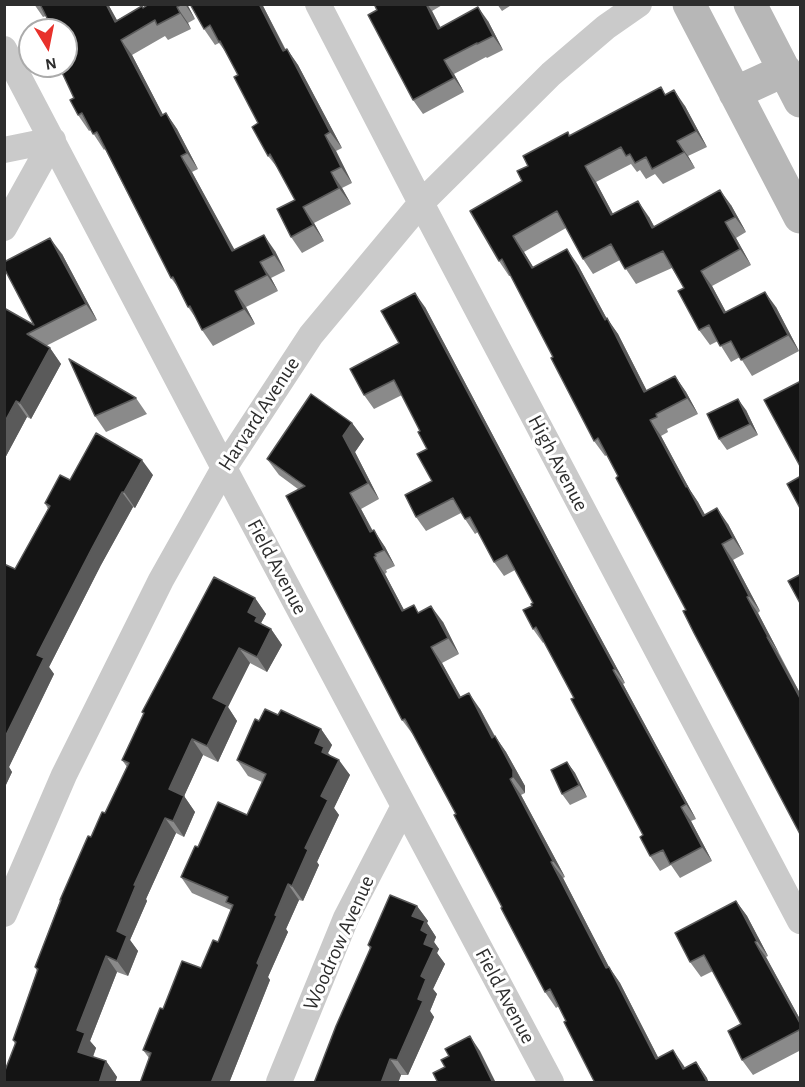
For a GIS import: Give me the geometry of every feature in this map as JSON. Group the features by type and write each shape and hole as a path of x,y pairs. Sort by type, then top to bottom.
{"street":[{"name":"High Avenue","path":"318,4 801,921"},
{"name":"Harvard Avenue","path":"4,914 64,775 160,580 224,468 311,335 421,203 552,74 606,27 639,4"},
{"path":"689,4 801,217"},
{"path":"750,4 801,101"},
{"name":"Field Avenue","path":"4,49 224,468 552,1083"},
{"path":"735,93 785,70"},
{"path":"4,150 53,140"},
{"path":"4,228 53,140"},
{"name":"Woodrow Avenue","path":"279,1083 346,918 404,806"}],"building":[{"path":"40,4 106,4 115,22 149,4 182,4 177,7 180,13 157,25 155,20 121,40 161,116 166,113 187,153 181,156 232,251 264,235 274,255 260,262 267,275 235,291 244,309 202,330 173,277 171,278 97,132 93,134 82,113 78,115 70,100 74,98 65,78 78,78 78,18 47,18"},
{"path":"190,4 259,4 283,51 287,49 330,132 325,135 341,167 331,172 339,188 303,207 313,225 291,237 277,209 295,200 270,154 268,156 252,127 258,123 234,77 238,75 220,41 210,25 204,29"},
{"path":"374,4 426,4 438,29 478,7 493,36 444,60 454,78 413,100 368,15 377,10"},
{"path":"661,87 665,95 674,90 696,131 677,141 684,152 652,169 646,157 635,163 630,154 626,156 621,147 585,166 611,215 638,201 652,228 720,190 735,217 725,222 740,249 701,271 724,313 765,292 788,335 741,360 731,341 720,346 709,325 699,330 678,291 684,288 663,251 625,269 611,244 583,259 557,211 513,236 532,268 567,249 605,320 607,318 644,392 675,376 687,398 656,414 657,417 650,420 703,516 717,508 733,538 722,544 767,637 801,700 801,836 694,633 683,611 686,610 616,478 618,476 598,438 594,441 502,259 499,261 470,211 522,181 517,171 528,166 523,156 568,132 569,136"},
{"path":"50,238 86,304 27,334 50,348 20,403 16,401 4,423 4,308 34,325 4,268 4,262"},
{"path":"415,293 686,804 681,807 702,847 670,864 663,850 650,856 640,837 643,835 571,699 574,698 536,627 533,629 523,610 532,606 533,603 507,555 494,562 470,517 465,519 453,498 416,517 405,495 432,481 417,454 427,449 418,432 420,431 394,380 364,395 350,369 399,343 381,311"},
{"path":"69,359 136,398 95,416"},
{"path":"801,381 801,468 764,400"},
{"path":"311,394 352,423 343,436 368,483 350,493 370,532 374,530 384,550 375,554 374,557 402,611 414,605 418,613 431,606 448,638 431,647 459,698 469,693 492,738 495,736 513,770 513,777 510,779 553,861 551,862 656,1059 673,1050 683,1069 696,1062 707,1082 595,1083 550,989 545,992 454,815 456,814 405,719 402,720 286,496 305,486 267,459"},
{"path":"738,399 750,424 719,439 707,414"},
{"path":"96,433 142,460 122,492 37,655 44,658 4,739 4,564 15,569 50,506 45,503 60,475 70,480"},
{"path":"801,476 801,510 787,484"},
{"path":"801,574 801,605 788,581"},
{"path":"214,577 255,598 248,612 257,617 255,621 271,629 257,657 239,648 213,698 227,705 207,746 192,739 169,789 184,796 173,821 165,818 134,885 136,885 117,931 127,936 117,961 106,956 77,1030 85,1033 78,1052 106,1061 99,1083 4,1083 4,1073 16,1042 13,1040 38,969 35,967 60,900 88,836 91,837 102,812 105,813 129,763 122,760 144,713 142,712"},
{"path":"265,709 278,715 281,710 321,729 315,743 324,747 322,752 339,760 321,796 328,800 305,848 308,850 292,886 288,884 275,915 277,916 257,963 259,965 211,1083 140,1083 151,1053 143,1050 160,1008 163,1009 182,961 201,968 213,940 218,942 233,905 226,902 228,897 181,877 195,846 198,847 218,802 247,815 266,774 237,760 255,719 259,721"},
{"path":"567,762 579,785 562,794 551,770"},
{"path":"390,895 417,906 412,916 425,921 421,930 428,934 424,944 434,948 421,976 426,979 418,999 423,1001 397,1060 390,1059 381,1083 314,1083 371,947 368,945"},
{"path":"736,901 757,941 755,942 801,1025 801,1029 742,1060 728,1031 741,1024 704,955 690,962 675,933"},
{"path":"470,1036 493,1083 438,1083 433,1073 445,1067 441,1060 449,1056 445,1049"}]}
